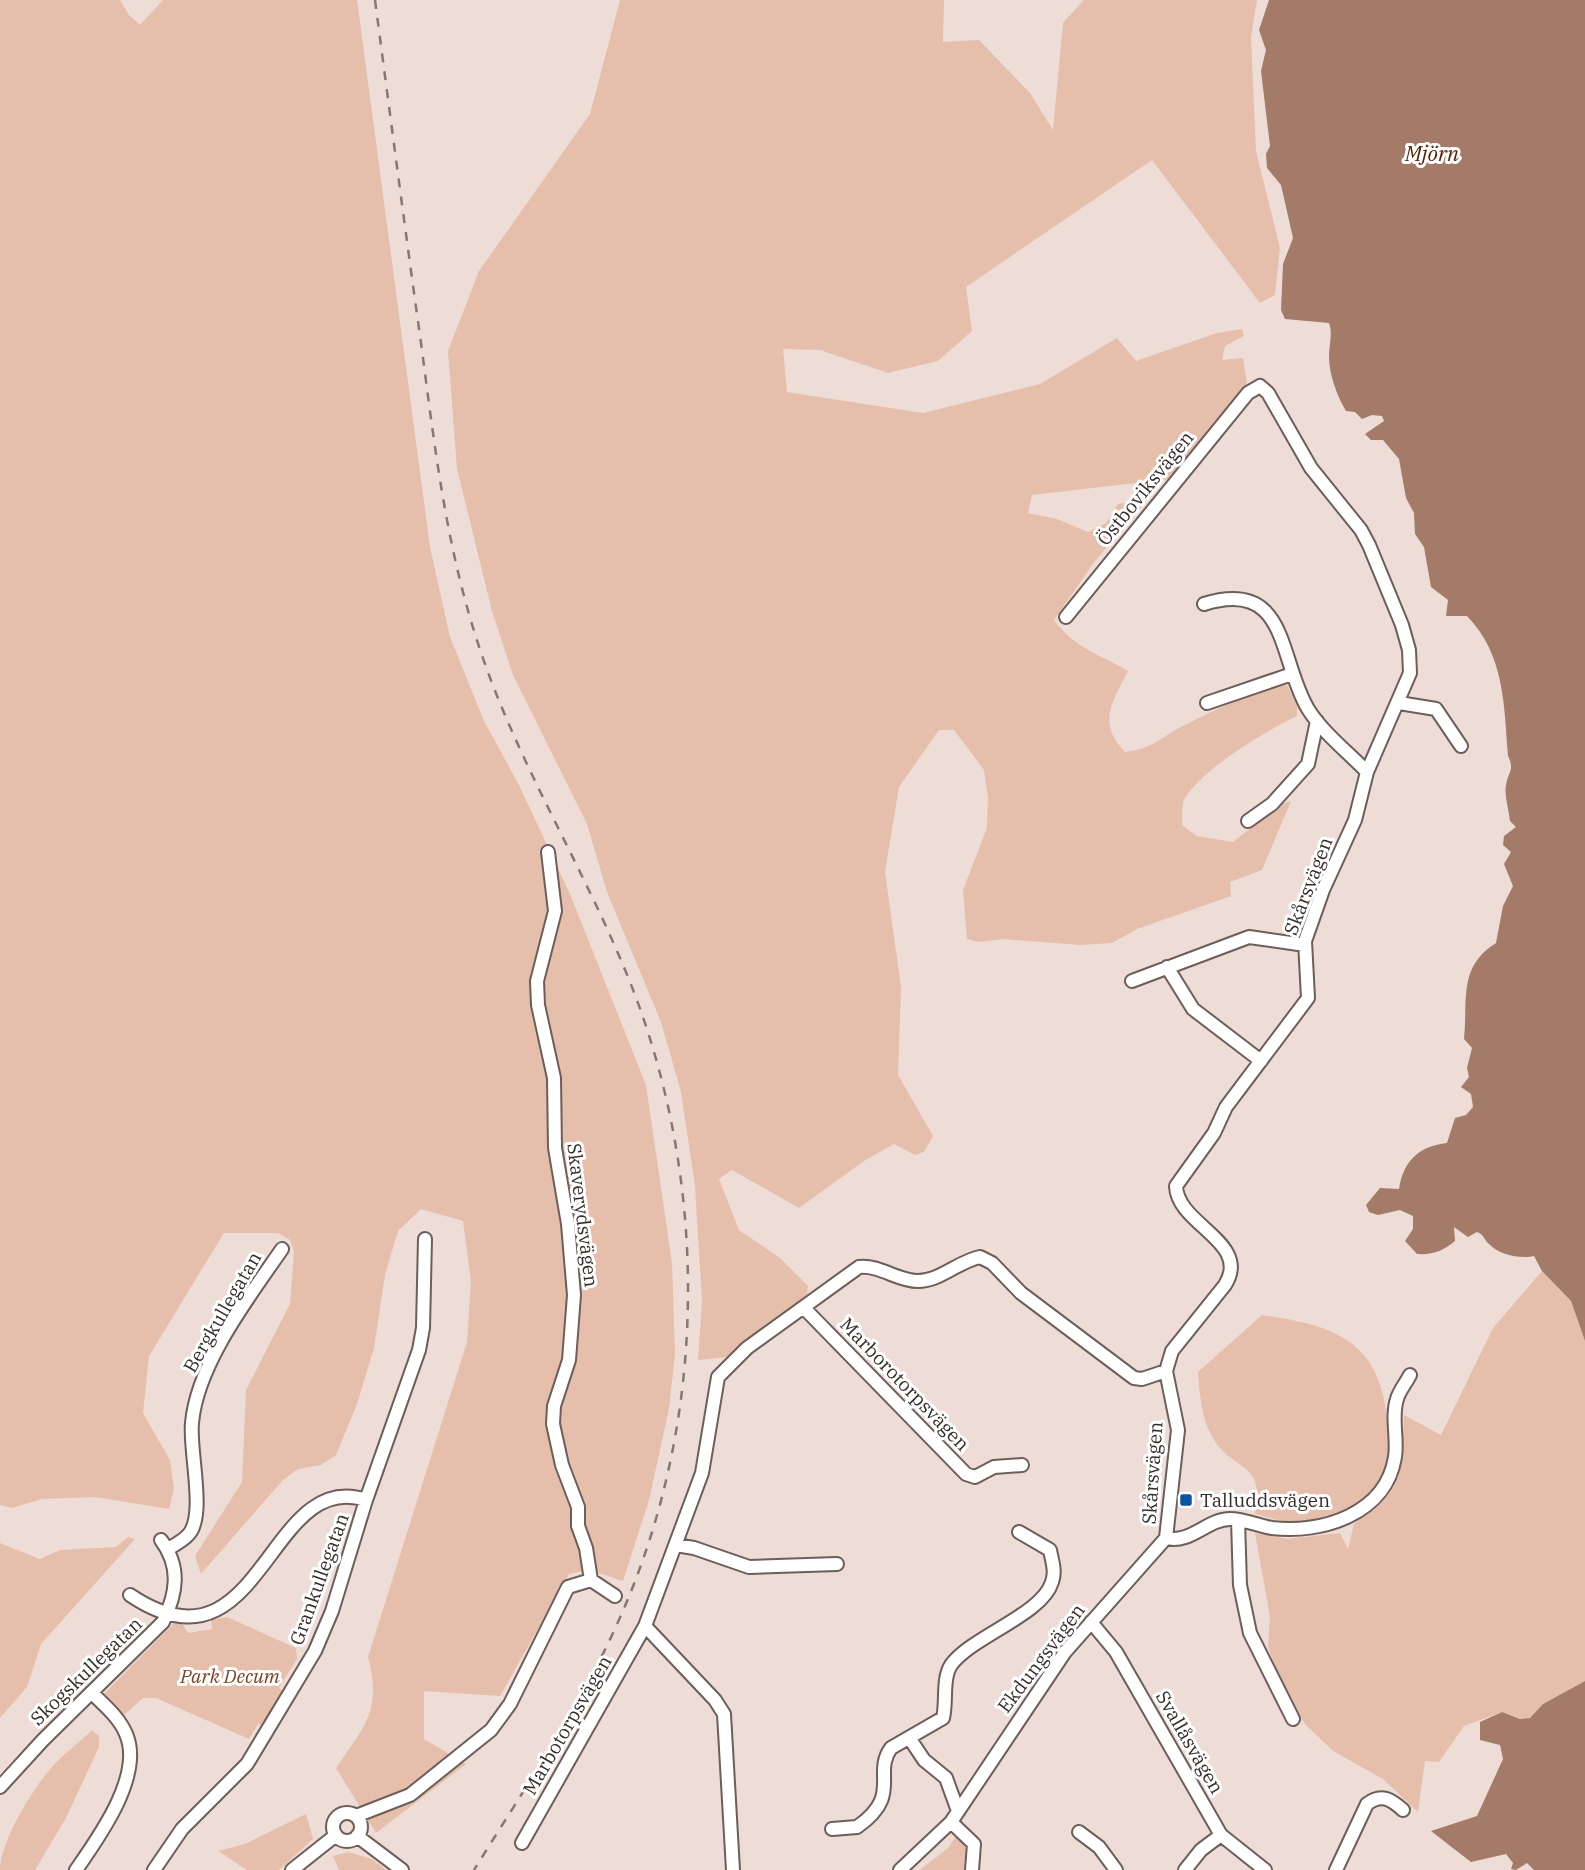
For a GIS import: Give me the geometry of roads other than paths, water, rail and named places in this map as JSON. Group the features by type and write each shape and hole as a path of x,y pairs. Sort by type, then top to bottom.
{"street":[{"name":"Östboviksvägen","path":"1066,617 1182,472 1256,386"},
{"name":"Skårsvägen","path":"1166,1538 1178,1430 1166,1371 1172,1351 1225,1285 1231,1275 1232,1263 1224,1249 1181,1203 1176,1186 1214,1133 1226,1107 1308,998 1305,945 1323,890 1355,820 1367,772 1408,683 1409,650 1402,625 1369,545 1311,468 1268,393 1256,386"},
{"path":"1204,604 1227,597 1253,602 1267,612 1284,640 1292,674 1317,721 1367,772"},
{"path":"1207,703 1292,674"},
{"path":"1399,703 1436,709 1461,746"},
{"path":"1248,821 1272,804 1308,764 1317,721"},
{"name":"Skaverydsvägen","path":"548,852 555,911 537,981 538,1005 554,1078 555,1148 568,1224 574,1294 569,1360 554,1406 553,1424 562,1465 578,1507 578,1527 586,1548 591,1580"},
{"path":"1132,981 1256,936 1305,945"},
{"path":"1167,967 1193,1009 1261,1061"},
{"name":"Grankullegatan","path":"154,1870 183,1829 247,1764 315,1651 332,1611 366,1500 419,1350 424,1319 425,1239"},
{"name":"Bergkullegatan","path":"164,1545 189,1534 196,1517 192,1422 199,1391 224,1340 282,1249"},
{"name":"Marbotorpsvägen","path":"522,1843 645,1626 702,1473 718,1377 747,1348 859,1267 876,1267 910,1280 922,1280 980,1257 992,1263 1021,1293 1134,1378 1142,1379 1166,1371"},
{"name":"Marborotorpsvägen","path":"804,1308 966,1474 975,1477 994,1467 1022,1465"},
{"path":"1166,1538 1187,1536 1212,1522 1238,1520 1286,1529 1335,1523 1358,1513 1387,1480 1391,1471 1397,1440 1396,1399 1410,1375"},
{"name":"Grankullegatan","path":"167,1612 190,1617 217,1611 238,1593 317,1505 335,1497 366,1500"},
{"path":"1238,1520 1241,1585 1250,1633 1293,1719"},
{"name":"Ekdungsvägen","path":"832,1829 857,1827 866,1821 881,1803 887,1789 886,1754 891,1748 943,1718 947,1702 946,1678 959,1656 1034,1605 1052,1585 1054,1569 1050,1550 1019,1532"},
{"name":"Ekdungsvägen","path":"900,1870 954,1816 1065,1651 1166,1538"},
{"name":"Skogskullegatan","path":"0,1787 152,1634 167,1612 173,1599 176,1573 164,1545"},
{"path":"676,1545 694,1548 749,1567 837,1564"},
{"path":"356,1816 410,1795 484,1737 510,1704 568,1587 591,1580 615,1595"},
{"name":"Skogskullegatan","path":"130,1595 143,1604 167,1612"},
{"name":"Svallåsvägen","path":"1091,1622 1116,1652 1221,1835 1265,1870"},
{"path":"645,1626 715,1700 724,1714 733,1870"},
{"path":"76,1870 124,1790 130,1766 127,1735 113,1714 92,1693"},
{"path":"910,1739 924,1760 946,1778 954,1816 974,1844 972,1870"},
{"path":"1336,1870 1367,1804 1377,1798 1386,1798 1403,1810"},
{"path":"349,1813 356,1816 361,1826 358,1836 346,1841 336,1835 333,1825 339,1815 349,1813"},
{"path":"1079,1832 1099,1847 1116,1870"},
{"path":"292,1870 336,1835"},
{"path":"1185,1870 1201,1850 1221,1835"},
{"path":"358,1836 402,1870"}],"water":[{"name":"Mjörn","path":"1269,0 1585,0 1585,1341 1571,1301 1542,1271 1534,1256 1504,1253 1493,1248 1480,1233 1468,1237 1454,1227 1455,1241 1451,1244 1433,1253 1417,1254 1405,1241 1413,1229 1413,1216 1400,1210 1378,1215 1369,1212 1366,1205 1380,1188 1399,1189 1404,1170 1414,1157 1428,1148 1447,1143 1455,1118 1466,1115 1473,1107 1471,1094 1461,1087 1469,1077 1467,1068 1472,1048 1464,1039 1467,985 1476,962 1496,943 1503,906 1513,886 1504,864 1511,852 1503,845 1504,836 1516,827 1510,821 1506,793 1511,765 1503,700 1496,664 1489,647 1467,616 1446,616 1448,600 1431,587 1424,547 1415,534 1414,513 1406,498 1399,459 1383,440 1371,440 1365,434 1384,421 1382,416 1372,415 1362,419 1355,412 1346,411 1337,392 1329,364 1329,323 1285,319 1281,310 1283,264 1293,238 1281,185 1267,168 1266,154 1270,146 1261,71 1266,50 1259,30"},
{"path":"1585,1681 1585,1870 1534,1870 1527,1863 1516,1870 1511,1869 1513,1863 1506,1854 1471,1862 1431,1831 1477,1816 1503,1759 1500,1745 1480,1740 1480,1722 1502,1712 1520,1719 1530,1718 1543,1704"}],"railway":[{"path":"375,0 436,453 448,526 465,598 490,678 508,722 628,977 655,1054 673,1133 685,1214 688,1296 683,1377 671,1458 651,1537 622,1613 590,1679 553,1744 474,1870"}],"place":[{"name":"Talluddsvägen","path":"1186,1500"}],"park label":[{"name":"Park Decum","path":"230,1676"}]}
